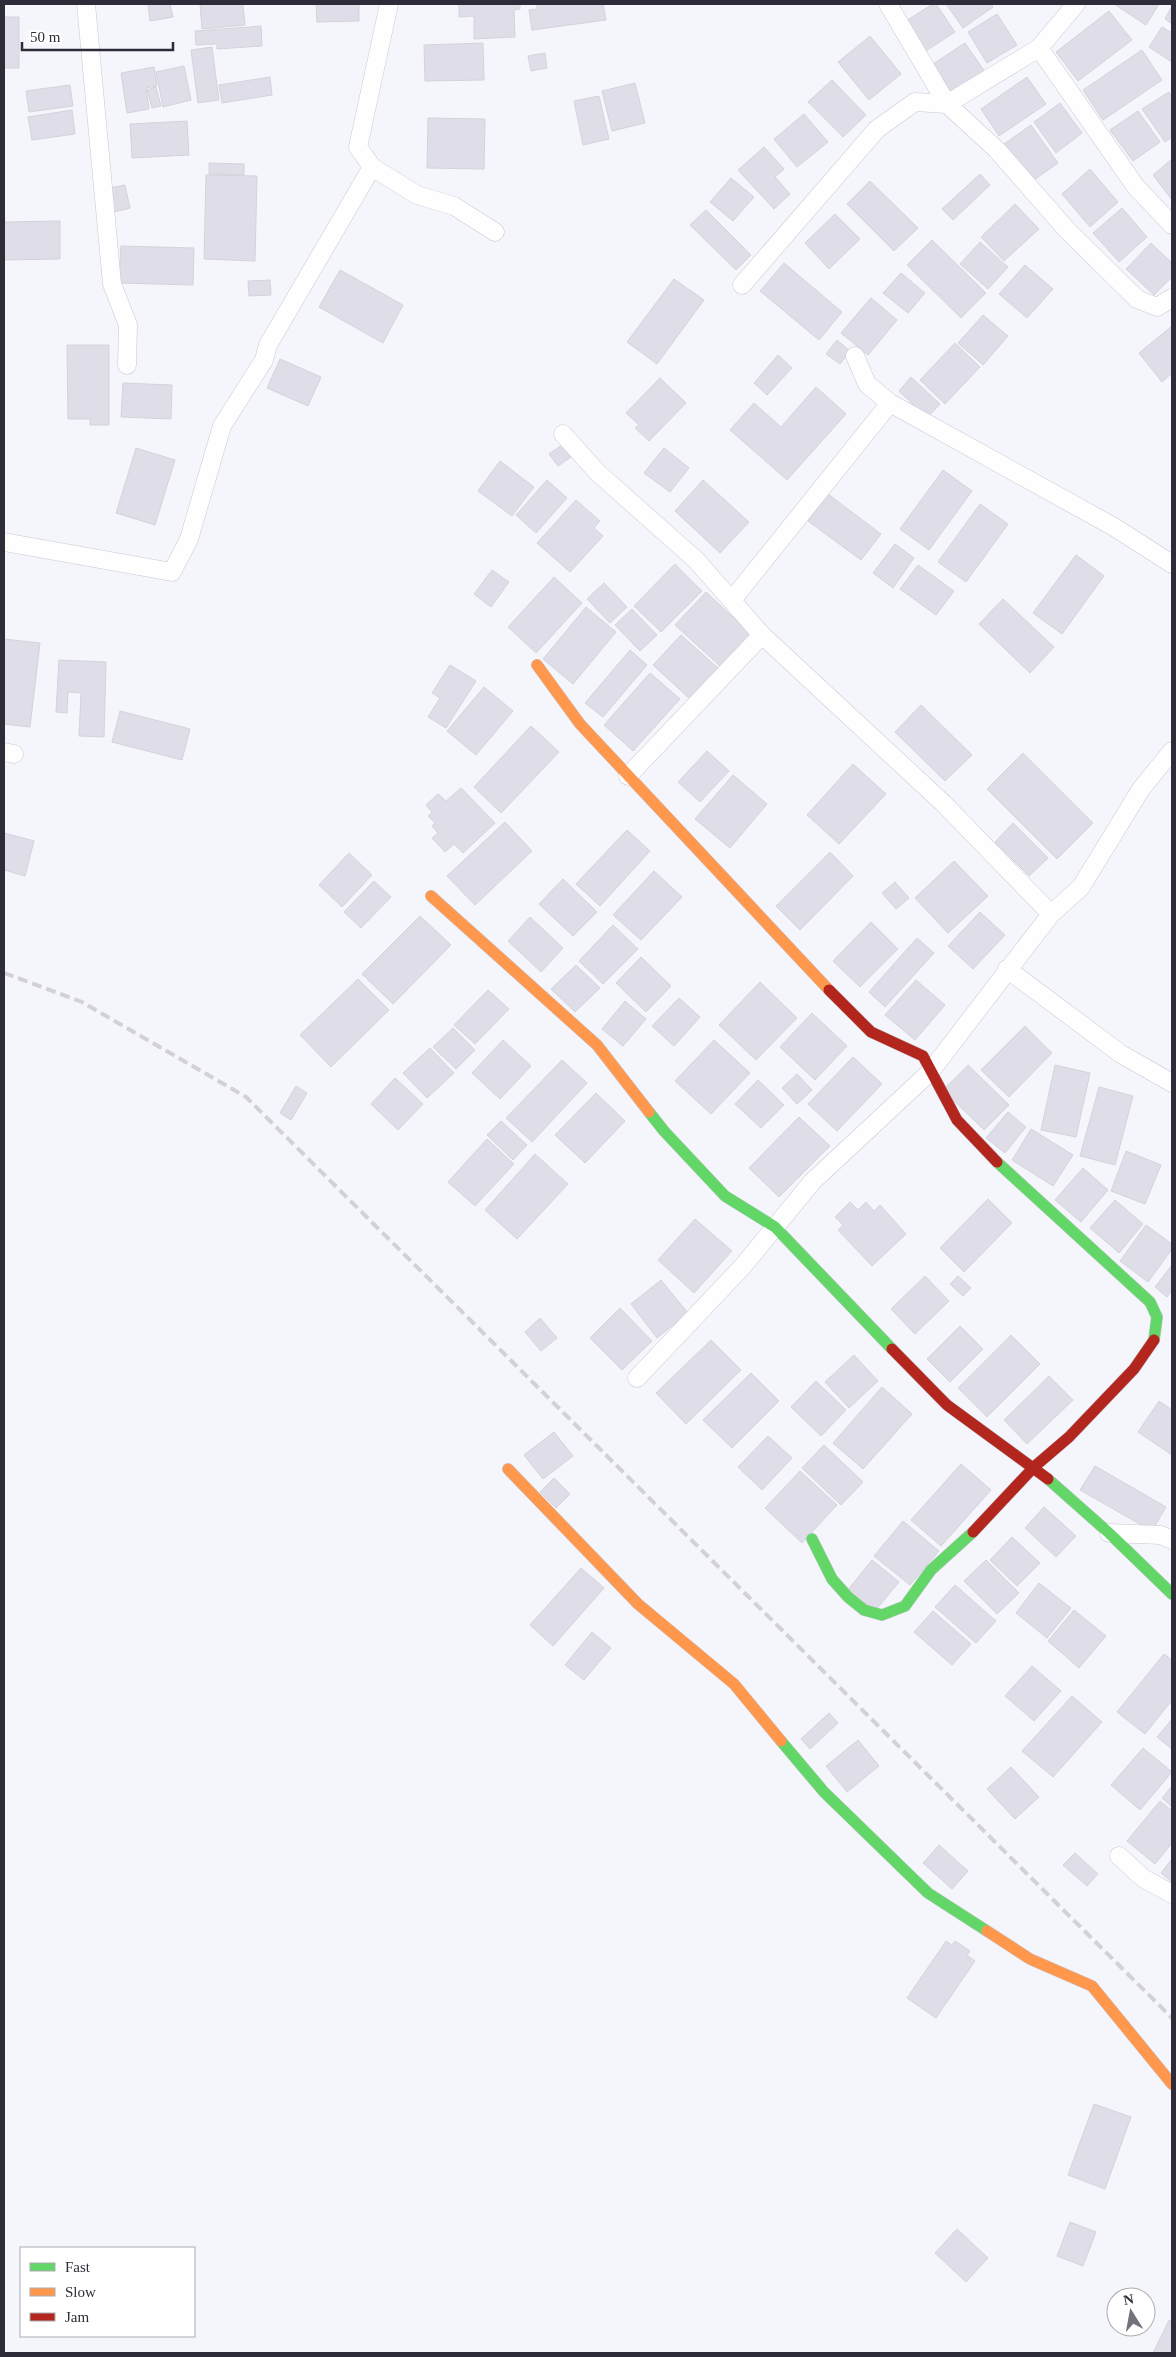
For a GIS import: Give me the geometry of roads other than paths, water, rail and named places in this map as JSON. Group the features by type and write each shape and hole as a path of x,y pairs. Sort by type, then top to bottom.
{"street":[{"path":"86,4 112,284 128,325 127,365"},
{"path":"389,4 358,147 372,167 417,195 454,206 495,232"},
{"path":"888,4 947,104 997,150 1067,230 1138,299 1157,307 1172,298"},
{"path":"742,285 877,129 915,102 947,104 1039,48 1076,4"},
{"path":"1039,48 1136,187 1172,226"},
{"path":"4,542 172,572 189,539 222,426 264,360 268,345 372,167"},
{"path":"854,356 867,384 890,403 1114,527 1172,564"},
{"path":"732,600 890,403"},
{"path":"563,434 598,473 696,560 762,635 943,803 1051,914"},
{"path":"628,776 762,635"},
{"path":"537,664 580,724 870,1032 923,1056 957,1120 1011,1176 1150,1302 1157,1317 1154,1340 1134,1369 1069,1438 1034,1468 967,1538 931,1570 905,1606 882,1615 864,1610 848,1597 832,1579 812,1539"},
{"path":"637,1378 743,1266 813,1181 930,1072 1051,914 1081,887 1141,790 1172,751"},
{"path":"431,896 597,1045 664,1131 725,1196 775,1227 947,1405 1034,1468 1109,1533 1172,1594"},
{"path":"1007,969 1121,1054 1172,1083"},
{"path":"508,1469 638,1604 734,1684 824,1792 928,1893 1030,1959 1092,1986 1172,2084"},
{"path":"1109,1533 1161,1535 1172,1540"},
{"path":"1119,1856 1143,1878 1172,1894"}],"railway":[{"path":"4,973 82,1002 246,1097 1172,2018"}]}
